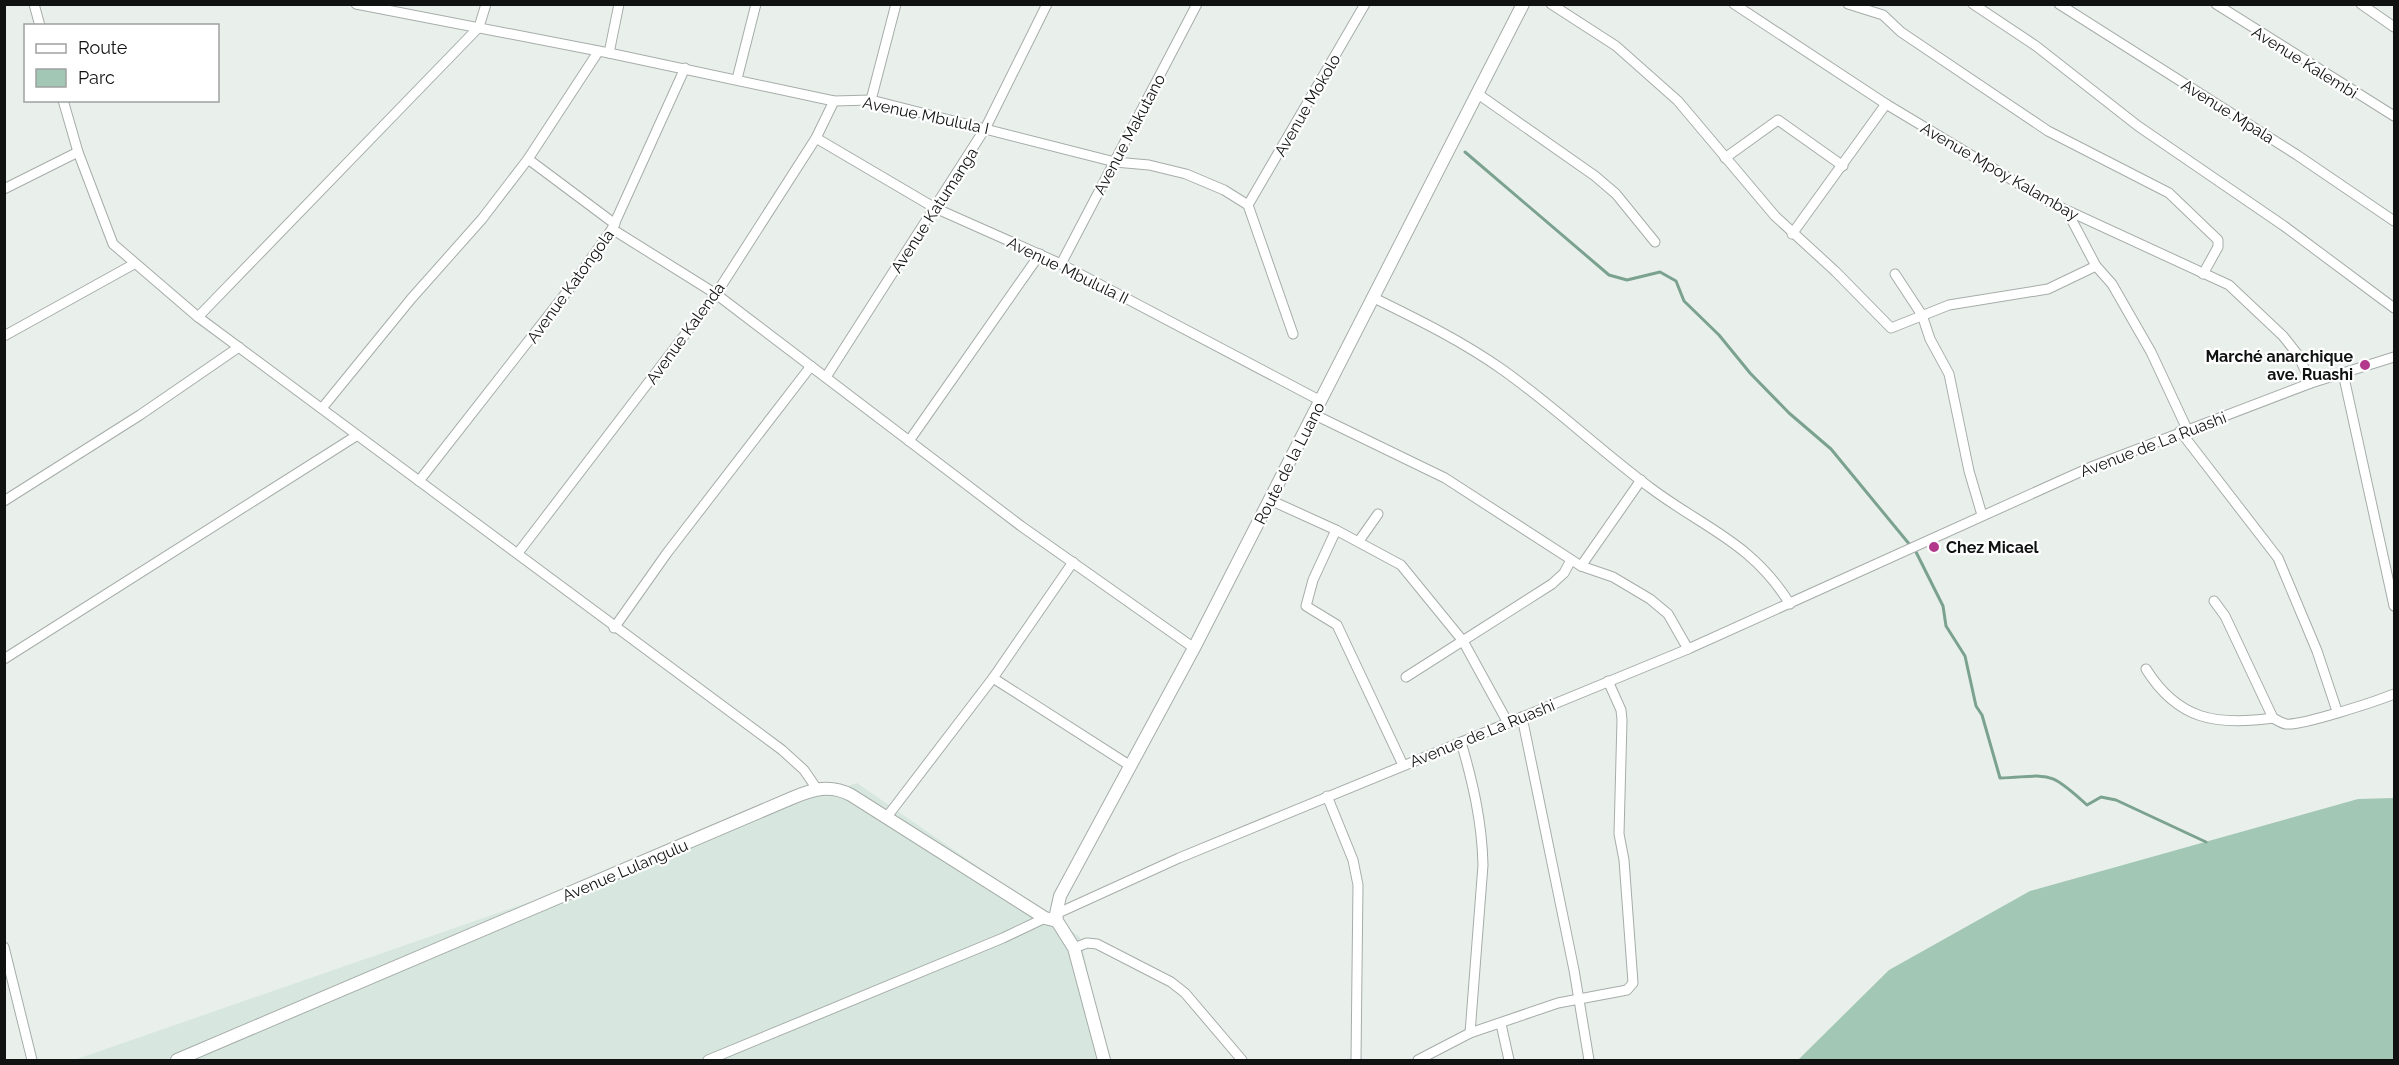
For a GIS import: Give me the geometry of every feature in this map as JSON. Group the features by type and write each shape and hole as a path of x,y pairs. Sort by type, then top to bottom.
{"street":[{"path":"34,4 39,24"},
{"name":"Avenue Mbulula I","path":"356,4 686,68 834,101 871,100 1115,162 1149,165 1186,174 1224,190 1248,205"},
{"path":"198,317 478,27 486,4"},
{"path":"609,53 619,4"},
{"path":"737,79 756,4"},
{"path":"871,100 896,4"},
{"name":"Avenue Katumanga","path":"826,377 986,128 1047,4"},
{"name":"Avenue Makutano","path":"1061,264 1197,4"},
{"name":"Avenue Mokolo","path":"1248,205 1365,4"},
{"name":"Route de la Luano","path":"1053,917 1060,896 1194,648 1523,4"},
{"path":"1551,4 1632,60 1685,108 1725,158 1792,234 1836,272 1887,327 1895,328 1949,305 2048,289 2096,266"},
{"name":"Avenue Mpoy Kalambay","path":"1734,4 1886,104 2067,211 2144,244 2229,285 2283,336 2298,355 2311,383"},
{"path":"1848,4 1883,15 1900,32 2037,125 2169,193 2218,240 2218,247 2203,274"},
{"path":"1973,4 2036,46 2138,126 2284,226 2394,308"},
{"name":"Avenue Mpala","path":"2059,4 2298,155 2394,221"},
{"name":"Avenue Kalembi","path":"2216,4 2394,116"},
{"path":"2361,4 2394,27"},
{"path":"323,407 411,299 482,219 528,159 598,52"},
{"name":"Avenue Katongola","path":"419,481 560,302 614,226 686,68"},
{"path":"1478,94 1595,176 1616,194 1655,242"},
{"name":"Avenue Kalenda","path":"518,553 716,294 816,138 834,101"},
{"path":"64,102 78,152 110,237 118,250 239,348 323,407 356,435 518,553 614,628 782,750 804,770 817,789 831,788 843,791 1053,917 1074,948 1104,1060"},
{"path":"1792,234 1886,104"},
{"path":"1725,158 1778,120 1843,166"},
{"name":"Avenue Mbulula II","path":"816,138 935,208 1061,264 1321,401"},
{"path":"4,189 78,152"},
{"path":"528,159 614,226 716,294 1021,526 1194,648"},
{"path":"1248,205 1293,333"},
{"path":"2067,211 2096,266 2112,284 2151,352 2184,430 2278,558 2318,651 2337,711"},
{"path":"909,441 1040,254"},
{"path":"4,336 134,264"},
{"path":"1895,274 1922,315 1930,339 1950,374 1969,471 1983,515"},
{"path":"1372,297 1437,329 1500,368 1559,412 1641,480 1750,554 1774,578 1790,603"},
{"path":"4,501 140,415 239,348"},
{"name":"Avenue de La Ruashi","path":"708,1060 1053,917 1179,858 1688,648 1983,515 2184,430 2311,383 2394,357"},
{"path":"614,628 667,553 811,366"},
{"path":"2343,374 2394,606"},
{"path":"1313,414 1445,478 1581,566 1613,577 1659,605 1668,614 1688,648"},
{"path":"4,659 356,435"},
{"path":"1581,566 1641,480"},
{"path":"1270,500 1359,541 1401,565 1463,641 1508,723"},
{"path":"1359,541 1378,514"},
{"path":"1336,530 1313,579 1306,606 1337,625 1403,765"},
{"path":"1406,677 1552,584 1564,573 1571,560"},
{"path":"886,818 993,678 1073,562"},
{"path":"2214,601 2230,626 2273,718"},
{"path":"2146,669 2160,691 2185,710 2210,719 2231,722 2273,718 2285,724 2294,724 2337,711 2356,709 2394,694"},
{"path":"993,678 1129,765"},
{"path":"1418,1060 1470,1034 1558,1003 1627,990 1633,983 1624,860 1619,834 1622,720 1621,710 1608,681"},
{"path":"1522,717 1579,999 1589,1060"},
{"path":"1461,742 1480,814 1483,865 1470,1034"},
{"name":"Avenue Lulangulu","path":"177,1060 817,789"},
{"path":"1327,796 1353,860 1358,885 1356,1060"},
{"path":"1074,948 1087,943 1097,944 1171,982 1185,993 1242,1060"},
{"path":"4,947 32,1060"},
{"path":"1501,1024 1509,1060"}],"shaded area":[{"path":"857,783 1080,937 1108,1060 74,1060 633,866 679,843"}],"green space":[{"path":"2394,798 2394,1060 1798,1060 1889,970 2030,891 2358,799"}],"waterway":[{"path":"1465,152 1609,275 1627,280 1660,272 1676,281 1684,301 1719,335 1750,373 1789,413 1831,449 1910,545"},
{"path":"1915,550 1943,606 1946,626 1965,656 1976,706 1982,715 2000,778 2048,777 2064,785 2087,805 2101,797 2116,800 2206,842"}],"place":[{"name":"Marché anarchique ave. Ruashi","path":"2365,365"},
{"name":"Chez Micael","path":"1934,547"}]}
